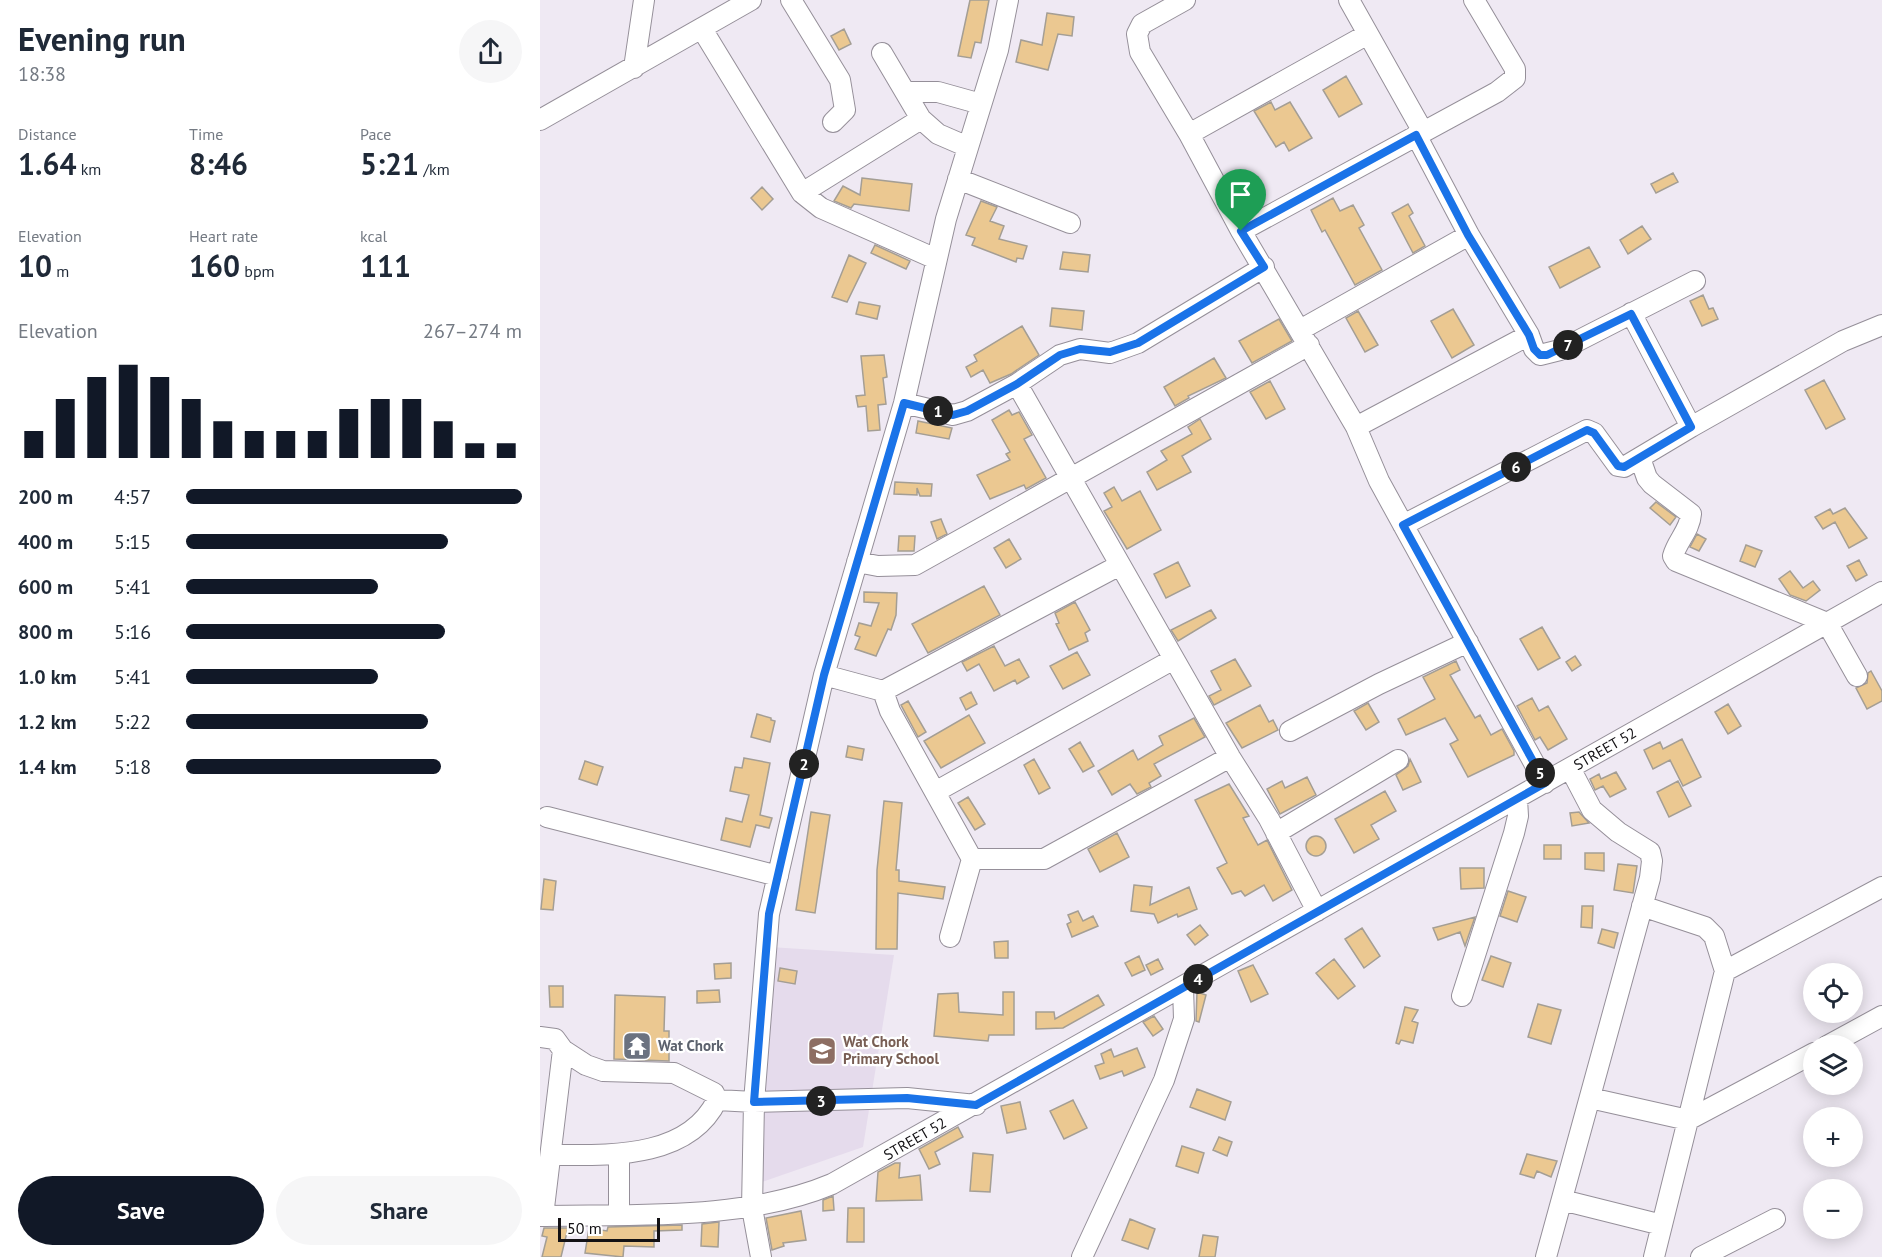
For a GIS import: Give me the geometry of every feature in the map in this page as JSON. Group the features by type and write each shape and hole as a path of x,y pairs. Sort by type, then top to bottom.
{"street":[{"path":"634,68 644,0"},
{"path":"540,120 751,0"},
{"path":"791,0 840,80 844,110 833,122"},
{"path":"761,1257 752,1208 754,1102 769,914 824,675 904,403 936,259 998,50 1008,0"},
{"path":"1349,0 1419,132 1468,235 1529,335 1534,349 1540,355 1547,355 1695,281"},
{"path":"1241,231 1419,132 1497,92 1515,78 1515,69 1474,0"},
{"path":"1169,3 1142,24 1137,34 1137,43 1241,231 1356,427 1379,481 1545,783"},
{"path":"702,29 802,194 821,208 936,259"},
{"path":"1189,134 1368,34"},
{"path":"882,53 921,119 938,134 968,147"},
{"path":"906,92 938,92 981,104"},
{"path":"802,194 921,119"},
{"path":"958,179 1070,223"},
{"path":"857,562 878,566 915,565 1070,478 1468,235"},
{"path":"904,403 953,415 967,411 1017,384 1060,355 1080,349 1110,352 1138,343 1264,267"},
{"path":"1631,314 1691,427"},
{"path":"1403,525 1587,430 1594,433 1618,466 1624,467 1843,341 1882,325"},
{"path":"1356,427 1529,335"},
{"path":"1017,384 1230,758 1276,833 1317,912"},
{"path":"1640,458 1647,478 1652,484 1691,514 1691,523 1674,550 1673,556 1676,561 1827,623 1857,676"},
{"path":"824,675 883,691 1120,565"},
{"name":"STREET 52","path":"542,1216 619,1215 752,1208 800,1198 832,1184 976,1105 1882,592"},
{"path":"1290,731 1379,684 1468,642"},
{"path":"935,792 1174,659"},
{"path":"883,691 891,711 972,859 950,937"},
{"path":"972,859 1044,859 1230,758"},
{"path":"1276,833 1398,760"},
{"path":"1546,1257 1650,878 1652,861 1650,852 1618,832 1592,810 1570,768"},
{"path":"1462,996 1514,833 1518,816 1517,798"},
{"path":"547,817 778,876"},
{"path":"1725,971 1879,895"},
{"path":"1642,906 1705,927 1714,936 1725,971 1654,1257"},
{"path":"1082,1257 1164,1080 1184,1018 1184,987"},
{"path":"1847,1035 1882,1016"},
{"path":"540,1037 555,1039 563,1050 595,1069 684,1076 714,1093 717,1100"},
{"path":"542,1216 563,1050"},
{"path":"1590,1098 1688,1120 1803,1059"},
{"path":"717,1100 754,1102 907,1098 976,1105"},
{"path":"551,1155 619,1154 667,1144 692,1129 717,1100"},
{"path":"619,1154 619,1215"},
{"path":"1562,1200 1662,1225"},
{"path":"1701,1257 1775,1219"}],"shaded area":[{"name":"Wat Chork Primary School","path":"770,947 894,955 863,1147 762,1182"}],"building":[{"path":"970,0 989,0 981,43 975,42 971,58 958,56"},
{"path":"1047,13 1074,17 1072,36 1058,34 1048,70 1016,62 1021,40 1042,45"},
{"path":"844,29 851,44 839,50 831,36"},
{"path":"1346,76 1362,104 1339,117 1323,90"},
{"path":"1271,102 1275,110 1290,102 1312,138 1289,151 1284,142 1276,147 1254,111"},
{"path":"1673,173 1678,182 1656,193 1651,184"},
{"path":"862,178 912,184 909,211 854,204 851,208 834,201 843,186 860,195"},
{"path":"762,187 773,199 762,210 751,198"},
{"path":"1333,198 1340,211 1353,205 1364,225 1359,228 1382,270 1355,285 1325,230 1322,232 1311,210"},
{"path":"981,201 997,207 990,221 1004,226 999,239 1027,246 1023,259 1017,258 1016,262 972,245 975,238 966,235"},
{"path":"1408,204 1413,213 1409,216 1425,246 1413,253 1392,213"},
{"path":"1642,226 1651,239 1628,254 1620,240"},
{"path":"875,245 910,261 906,269 871,253"},
{"path":"1589,247 1600,267 1560,288 1549,267"},
{"path":"1063,252 1090,255 1088,272 1060,269"},
{"path":"849,255 866,263 847,302 832,297"},
{"path":"1703,295 1709,309 1713,308 1718,319 1702,326 1690,301"},
{"path":"859,302 880,306 877,319 856,314"},
{"path":"1052,308 1084,311 1082,330 1050,326"},
{"path":"1453,309 1474,345 1452,358 1431,321"},
{"path":"1358,311 1378,345 1365,352 1346,318"},
{"path":"1279,319 1292,341 1252,363 1239,341"},
{"path":"1022,326 1039,355 1011,374 990,383 983,370 971,377 966,367 977,361 974,355"},
{"path":"884,355 887,377 883,378 886,404 878,405 880,430 868,431 866,406 858,407 856,396 865,395 861,356"},
{"path":"1214,358 1226,378 1188,396 1189,398 1175,406 1164,387"},
{"path":"1824,380 1845,419 1826,429 1805,390"},
{"path":"1270,381 1285,409 1266,419 1250,392"},
{"path":"1009,410 1012,415 1019,412 1032,435 1024,439 1046,478 1026,489 1024,485 990,499 977,475 1010,460 1006,454 1010,452 992,420"},
{"path":"1200,419 1211,439 1182,456 1191,472 1157,490 1147,472 1167,460 1161,451 1192,434 1188,427"},
{"path":"918,421 952,428 949,439 916,433"},
{"path":"895,482 932,484 931,496 920,496 917,488 917,495 894,494"},
{"path":"1114,487 1122,501 1140,491 1161,530 1127,549 1104,511 1112,507 1104,493"},
{"path":"1656,502 1676,517 1670,525 1650,508"},
{"path":"1845,508 1867,538 1849,548 1835,522 1823,529 1815,517 1830,509 1833,514"},
{"path":"941,519 947,534 937,539 931,522"},
{"path":"1697,534 1706,539 1699,551 1690,547"},
{"path":"899,536 915,536 914,551 898,551"},
{"path":"1009,539 1021,559 1006,568 994,548"},
{"path":"1746,545 1762,551 1755,567 1740,561"},
{"path":"1859,560 1867,575 1856,581 1847,566"},
{"path":"1178,562 1190,586 1166,598 1154,574"},
{"path":"1790,571 1803,588 1813,581 1820,590 1806,601 1790,595 1779,579"},
{"path":"984,586 1000,615 928,653 912,624"},
{"path":"864,592 897,593 896,615 891,630 888,629 876,656 855,649 860,637 855,635 859,623 871,626 879,603 864,602"},
{"path":"1075,602 1090,630 1085,633 1088,641 1069,650 1056,624 1059,623 1055,613"},
{"path":"1211,610 1216,618 1178,641 1171,630"},
{"path":"1542,627 1560,658 1538,670 1520,639"},
{"path":"994,646 1005,666 1019,659 1029,677 1017,684 1015,680 994,691 979,664 967,671 962,662"},
{"path":"1077,652 1090,675 1063,689 1050,666"},
{"path":"1575,656 1581,665 1572,671 1566,662"},
{"path":"1235,659 1251,686 1214,705 1209,696 1221,690 1211,671"},
{"path":"1456,661 1460,670 1450,675 1475,718 1480,715 1491,735 1502,729 1514,751 1514,755 1468,777 1450,744 1458,740 1445,718 1406,735 1398,719 1435,699 1423,677"},
{"path":"1871,671 1882,691 1882,701 1867,709 1856,688 1867,683 1868,673"},
{"path":"971,692 977,704 966,710 960,698"},
{"path":"1532,698 1539,711 1548,706 1567,739 1548,750 1540,737 1535,740 1517,706"},
{"path":"908,701 926,732 918,737 901,705"},
{"path":"1368,703 1379,722 1366,730 1354,711"},
{"path":"1728,704 1741,726 1728,734 1715,712"},
{"path":"1260,705 1269,722 1273,720 1278,730 1242,748 1226,723"},
{"path":"757,714 775,721 770,742 751,737"},
{"path":"969,715 985,743 941,768 924,741"},
{"path":"1194,718 1205,737 1154,764 1161,776 1149,783 1151,787 1137,794 1130,784 1112,795 1098,771 1133,750 1138,760 1163,745 1159,736"},
{"path":"1682,739 1701,777 1683,786 1670,760 1653,769 1644,750 1660,742 1663,749"},
{"path":"1080,742 1094,766 1083,772 1069,749"},
{"path":"848,746 864,749 862,760 846,757"},
{"path":"744,758 770,763 760,815 772,818 769,828 756,825 750,847 721,840 726,818 742,822 749,795 730,791 735,767 742,768"},
{"path":"1034,759 1050,788 1039,794 1024,765"},
{"path":"1410,759 1421,782 1403,790 1396,775 1408,766"},
{"path":"585,761 603,767 597,785 579,779"},
{"path":"1616,772 1626,789 1610,797 1603,786 1595,790 1590,779 1599,774 1601,779"},
{"path":"1307,777 1316,795 1280,814 1267,789 1282,781 1285,788"},
{"path":"1678,781 1691,806 1669,817 1657,792"},
{"path":"1229,784 1249,816 1243,818 1258,845 1267,840 1292,890 1273,901 1264,885 1245,896 1241,891 1232,894 1217,868 1227,863 1195,800"},
{"path":"1385,791 1396,811 1371,825 1379,839 1354,853 1335,819"},
{"path":"968,797 985,824 975,830 958,803"},
{"path":"884,801 902,803 896,870 899,870 899,881 945,887 943,899 898,893 897,949 876,949 877,870"},
{"path":"811,812 830,815 815,913 796,910"},
{"path":"1579,812 1589,823 1572,826 1570,813"},
{"path":"1117,833 1129,857 1100,872 1088,849"},
{"path":"1316,836 1323,839 1326,846 1323,853 1316,856 1309,853 1306,846 1309,839"},
{"path":"1544,845 1561,845 1561,859 1544,859"},
{"path":"1585,853 1604,853 1604,871 1585,869"},
{"path":"1618,864 1637,866 1633,893 1614,890"},
{"path":"1460,868 1484,868 1484,888 1461,889"},
{"path":"544,879 556,881 553,910 541,909"},
{"path":"1134,885 1152,887 1150,905 1189,887 1197,909 1178,917 1177,914 1158,923 1154,914 1131,911"},
{"path":"1508,891 1526,897 1517,922 1500,916"},
{"path":"1582,906 1593,906 1592,928 1581,927"},
{"path":"1078,911 1083,921 1093,916 1098,926 1072,937 1067,924 1071,922 1068,915"},
{"path":"1475,917 1465,946 1460,932 1438,940 1433,928"},
{"path":"1200,925 1208,935 1195,945 1187,935"},
{"path":"1362,928 1380,956 1364,968 1345,939"},
{"path":"1602,929 1618,933 1614,948 1598,943"},
{"path":"1008,941 1008,958 995,958 994,942"},
{"path":"1139,956 1145,970 1132,976 1125,963"},
{"path":"1491,956 1511,963 1503,987 1482,980"},
{"path":"1158,959 1163,969 1151,975 1146,965"},
{"path":"1334,959 1355,986 1338,999 1316,973"},
{"path":"731,963 731,978 715,979 714,964"},
{"path":"1253,965 1268,994 1251,1002 1238,971"},
{"path":"780,968 797,971 795,984 778,981"},
{"path":"549,986 563,986 563,1007 550,1007"},
{"path":"719,990 720,1002 697,1003 697,991"},
{"path":"1003,992 1014,992 1014,1035 989,1035 988,1041 934,1036 938,994 958,993 959,1012 1003,1015"},
{"path":"1197,992 1206,995 1199,1022 1196,1021"},
{"path":"615,995 665,997 664,1031 669,1031 669,1061 614,1059"},
{"path":"1098,995 1104,1005 1063,1028 1036,1029 1036,1012 1054,1012 1055,1019"},
{"path":"1538,1004 1561,1010 1551,1044 1528,1037"},
{"path":"1405,1007 1418,1010 1412,1021 1418,1023 1413,1043 1401,1040 1399,1044 1396,1043"},
{"path":"1154,1016 1163,1029 1153,1036 1143,1022"},
{"path":"1137,1048 1145,1067 1124,1076 1122,1071 1100,1079 1095,1066 1104,1063 1101,1054 1111,1049 1114,1057"},
{"path":"1197,1089 1231,1102 1225,1120 1190,1107"},
{"path":"1073,1100 1087,1128 1064,1139 1050,1111"},
{"path":"1020,1102 1026,1129 1007,1133 1001,1106"},
{"path":"958,1127 963,1137 935,1152 940,1164 929,1169 919,1149"},
{"path":"1219,1137 1232,1142 1227,1156 1213,1150"},
{"path":"1182,1146 1204,1153 1198,1173 1176,1166"},
{"path":"973,1153 993,1155 990,1192 970,1191"},
{"path":"1527,1154 1557,1161 1551,1177 1537,1171 1534,1178 1520,1174"},
{"path":"895,1163 900,1163 899,1178 920,1175 922,1200 876,1201 878,1172"},
{"path":"833,1196 834,1210 823,1211 823,1200"},
{"path":"848,1208 864,1208 864,1242 847,1242"},
{"path":"801,1211 806,1240 783,1243 784,1246 772,1250 766,1218"},
{"path":"1130,1219 1155,1229 1148,1249 1122,1240"},
{"path":"719,1222 718,1247 701,1246 702,1224"},
{"path":"682,1225 682,1230 654,1231 654,1247 624,1246 623,1257 585,1253 589,1228 607,1231 608,1227"},
{"path":"544,1228 568,1228 561,1257 542,1257 547,1237 542,1236"},
{"path":"1203,1235 1218,1237 1215,1257 1199,1257"}],"place":[{"name":"Wat Chork","path":"637,1046"},
{"name":"Wat Chork Primary School","path":"822,1051"}],"route":[{"path":"1416,135 1468,235 1529,335 1534,349 1540,355 1560,350 1631,314 1691,427 1624,467 1618,466 1599,438 1587,430 1403,525 1545,783 976,1105 907,1098 754,1102 769,914 824,675 904,403 953,415 967,411 1017,384 1060,355 1080,349 1117,351 1138,343 1264,267 1241,231 1416,135"}]}
